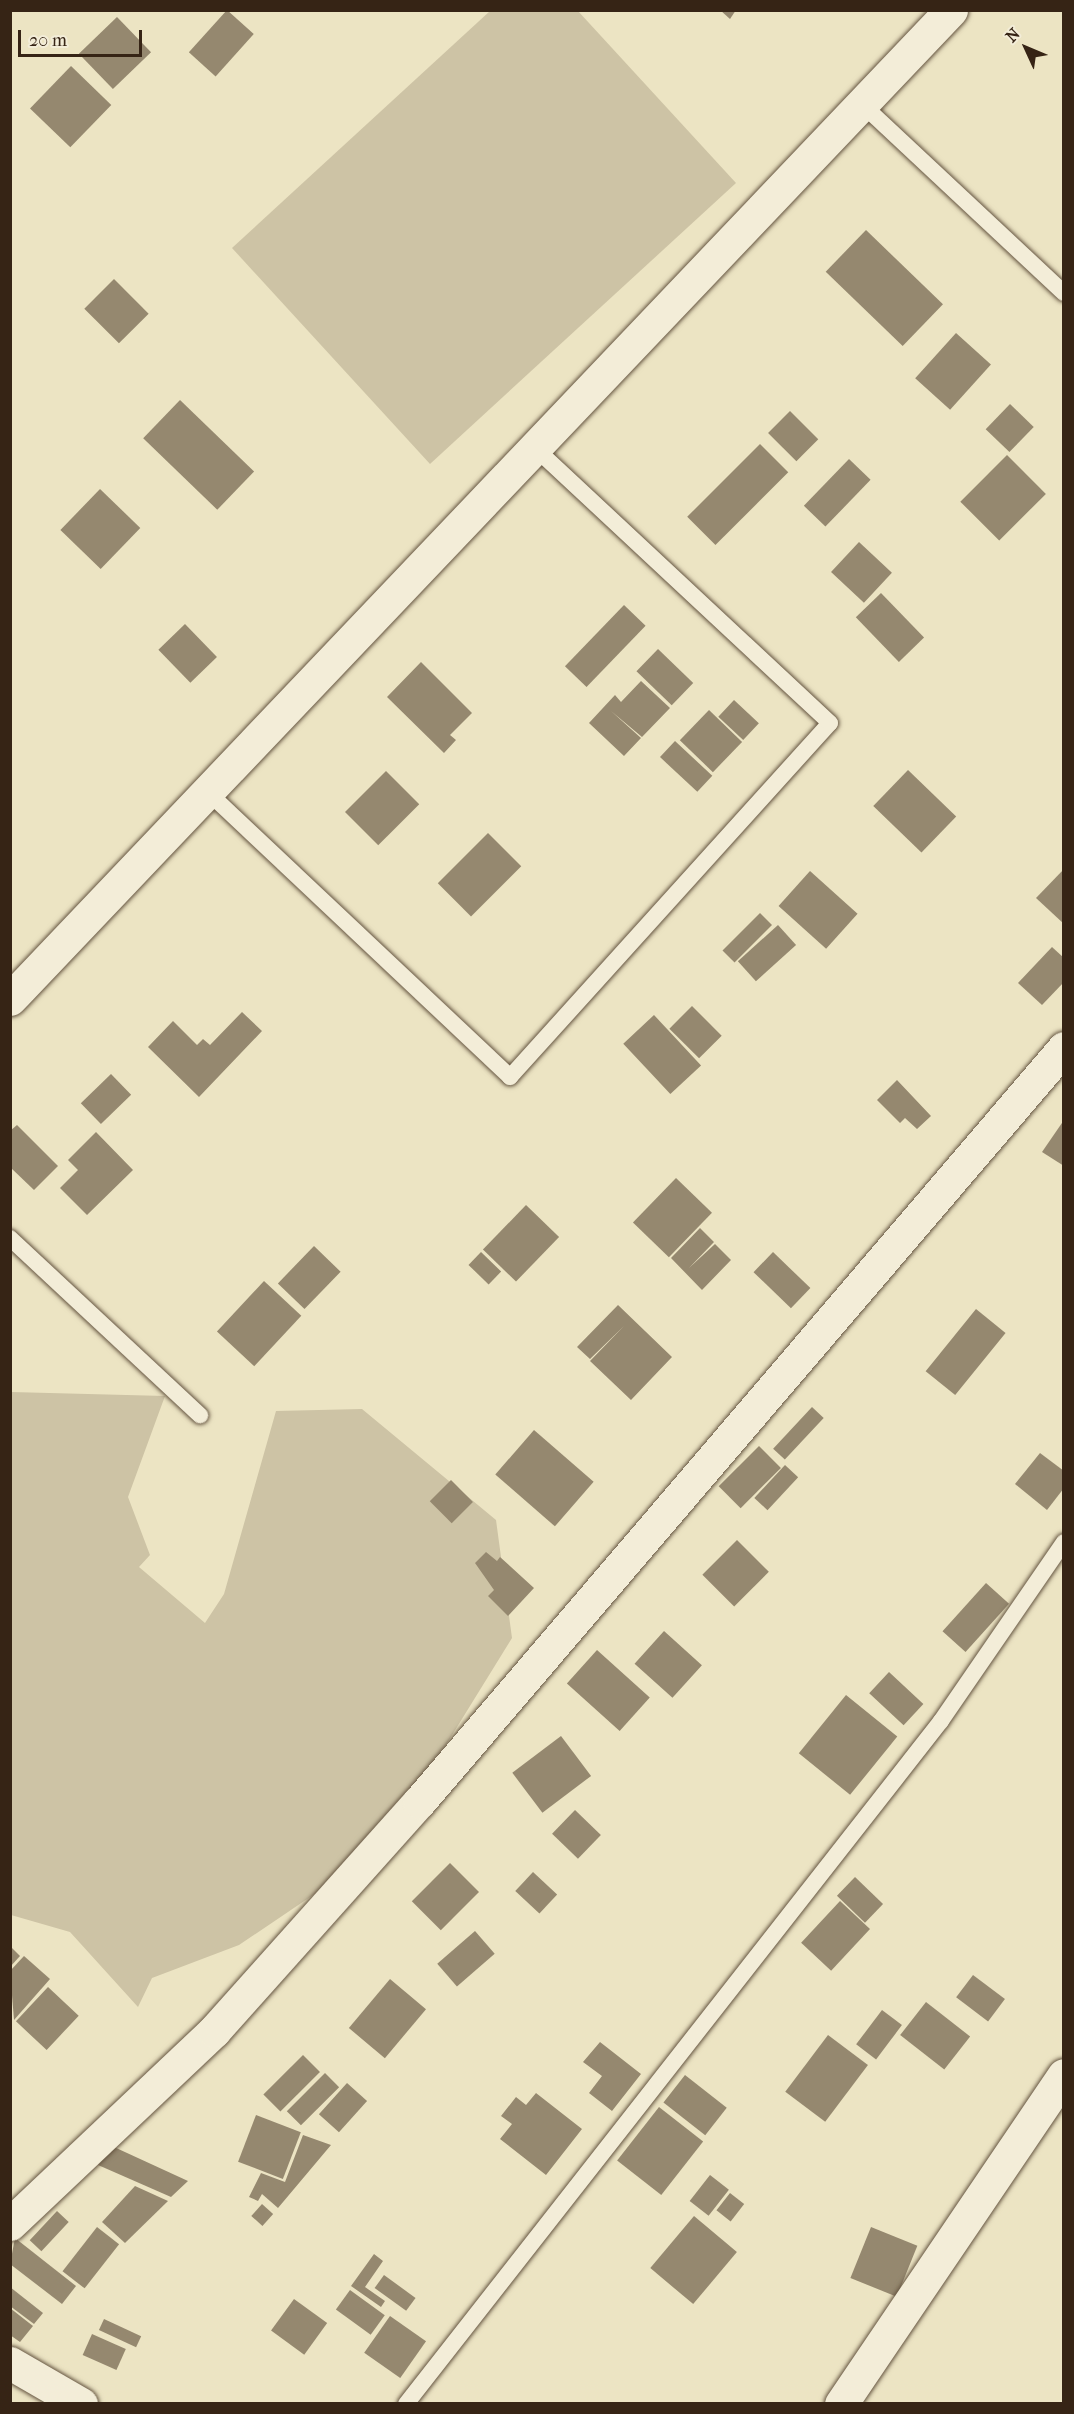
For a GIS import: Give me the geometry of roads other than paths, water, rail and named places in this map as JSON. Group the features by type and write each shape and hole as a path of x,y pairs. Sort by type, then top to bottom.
{"street":[{"path":"10,999 210,795 538,451 951,10"},
{"path":"10,2224 214,2031 420,1802 1064,1048"},
{"path":"841,2403 1064,2075"},
{"path":"10,2364 80,2403"}],"lane":[{"path":"863,105 1064,293"},
{"path":"210,795 510,1077 830,723 538,451"},
{"path":"10,1238 200,1415"},
{"path":"406,2403 941,1721 1064,1542"}]}
